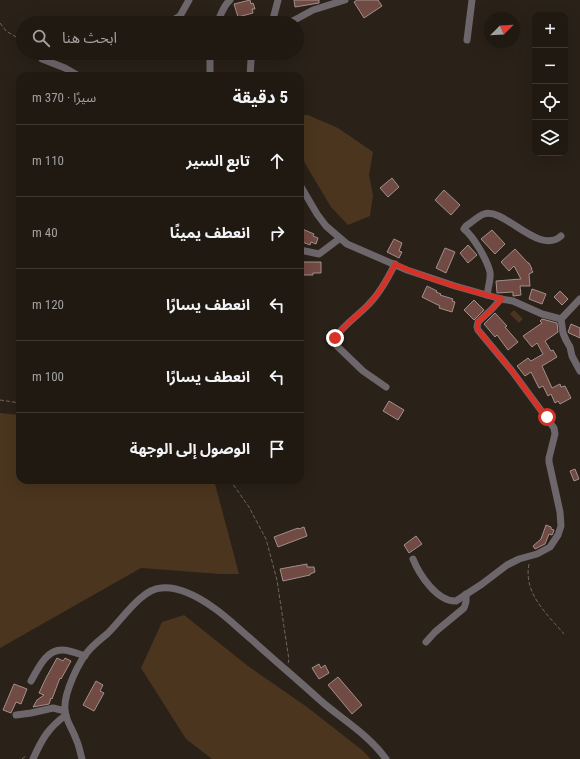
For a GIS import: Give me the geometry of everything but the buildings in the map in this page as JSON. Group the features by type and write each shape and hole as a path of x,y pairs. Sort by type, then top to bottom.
{"street":[{"path":"180,16 189,0"},
{"path":"220,16 223,8 230,0"},
{"path":"274,16 278,0"},
{"path":"302,16 313,10 345,0"},
{"path":"467,40 472,0"},
{"path":"45,60 72,72"},
{"path":"210,60 210,72"},
{"path":"250,72 251,60"},
{"path":"304,192 316,214 326,226 346,244 407,270 455,286 513,301 542,314 561,319"},
{"path":"487,294 490,274 477,244 464,229 466,226 485,214 491,214 508,221 538,239 558,239 561,236"},
{"path":"304,251 319,254 339,238"},
{"path":"386,387 363,370 337,346 335,338 339,330 369,304 386,281 395,264"},
{"path":"413,560 417,570 435,592 452,601 456,601 507,565 550,547 558,535 561,526 560,512 549,462 555,431 554,428 477,327 478,322 502,299"},
{"path":"561,319 580,299"},
{"path":"561,319 572,356 580,371"},
{"path":"82,759 66,713 65,705 67,691 80,663 90,648 112,629 140,598 160,588 170,588 186,592 214,608 322,702 360,731 386,759"},
{"path":"426,642 435,632 464,608 466,594"},
{"path":"31,682 40,665 51,652 63,650 85,656"},
{"path":"16,715 38,712 50,708 66,713"},
{"path":"33,759 44,736 66,713"}],"path":[{"path":"0,23 6,31 16,37"},
{"path":"0,400 16,402"},
{"path":"233,484 249,507 266,539 277,580 289,660 287,671"},
{"path":"535,554 529,564 528,573 530,587 534,597 564,634"}],"shaded area":[{"path":"304,115 308,115 338,128 373,152 369,175 373,195 370,216 348,225 331,207 304,162"},
{"path":"514,310 523,319 519,323 510,314"},
{"path":"0,413 16,415 16,484 215,484 239,574 141,568 0,648"},
{"path":"184,615 248,666 307,707 362,750 371,759 212,759 186,739 141,668 162,622"}],"route":[{"path":"335,338 339,330 369,304 386,281 395,264 407,270 466,290 487,294 502,299 480,319 477,324 478,330 547,417"}]}
